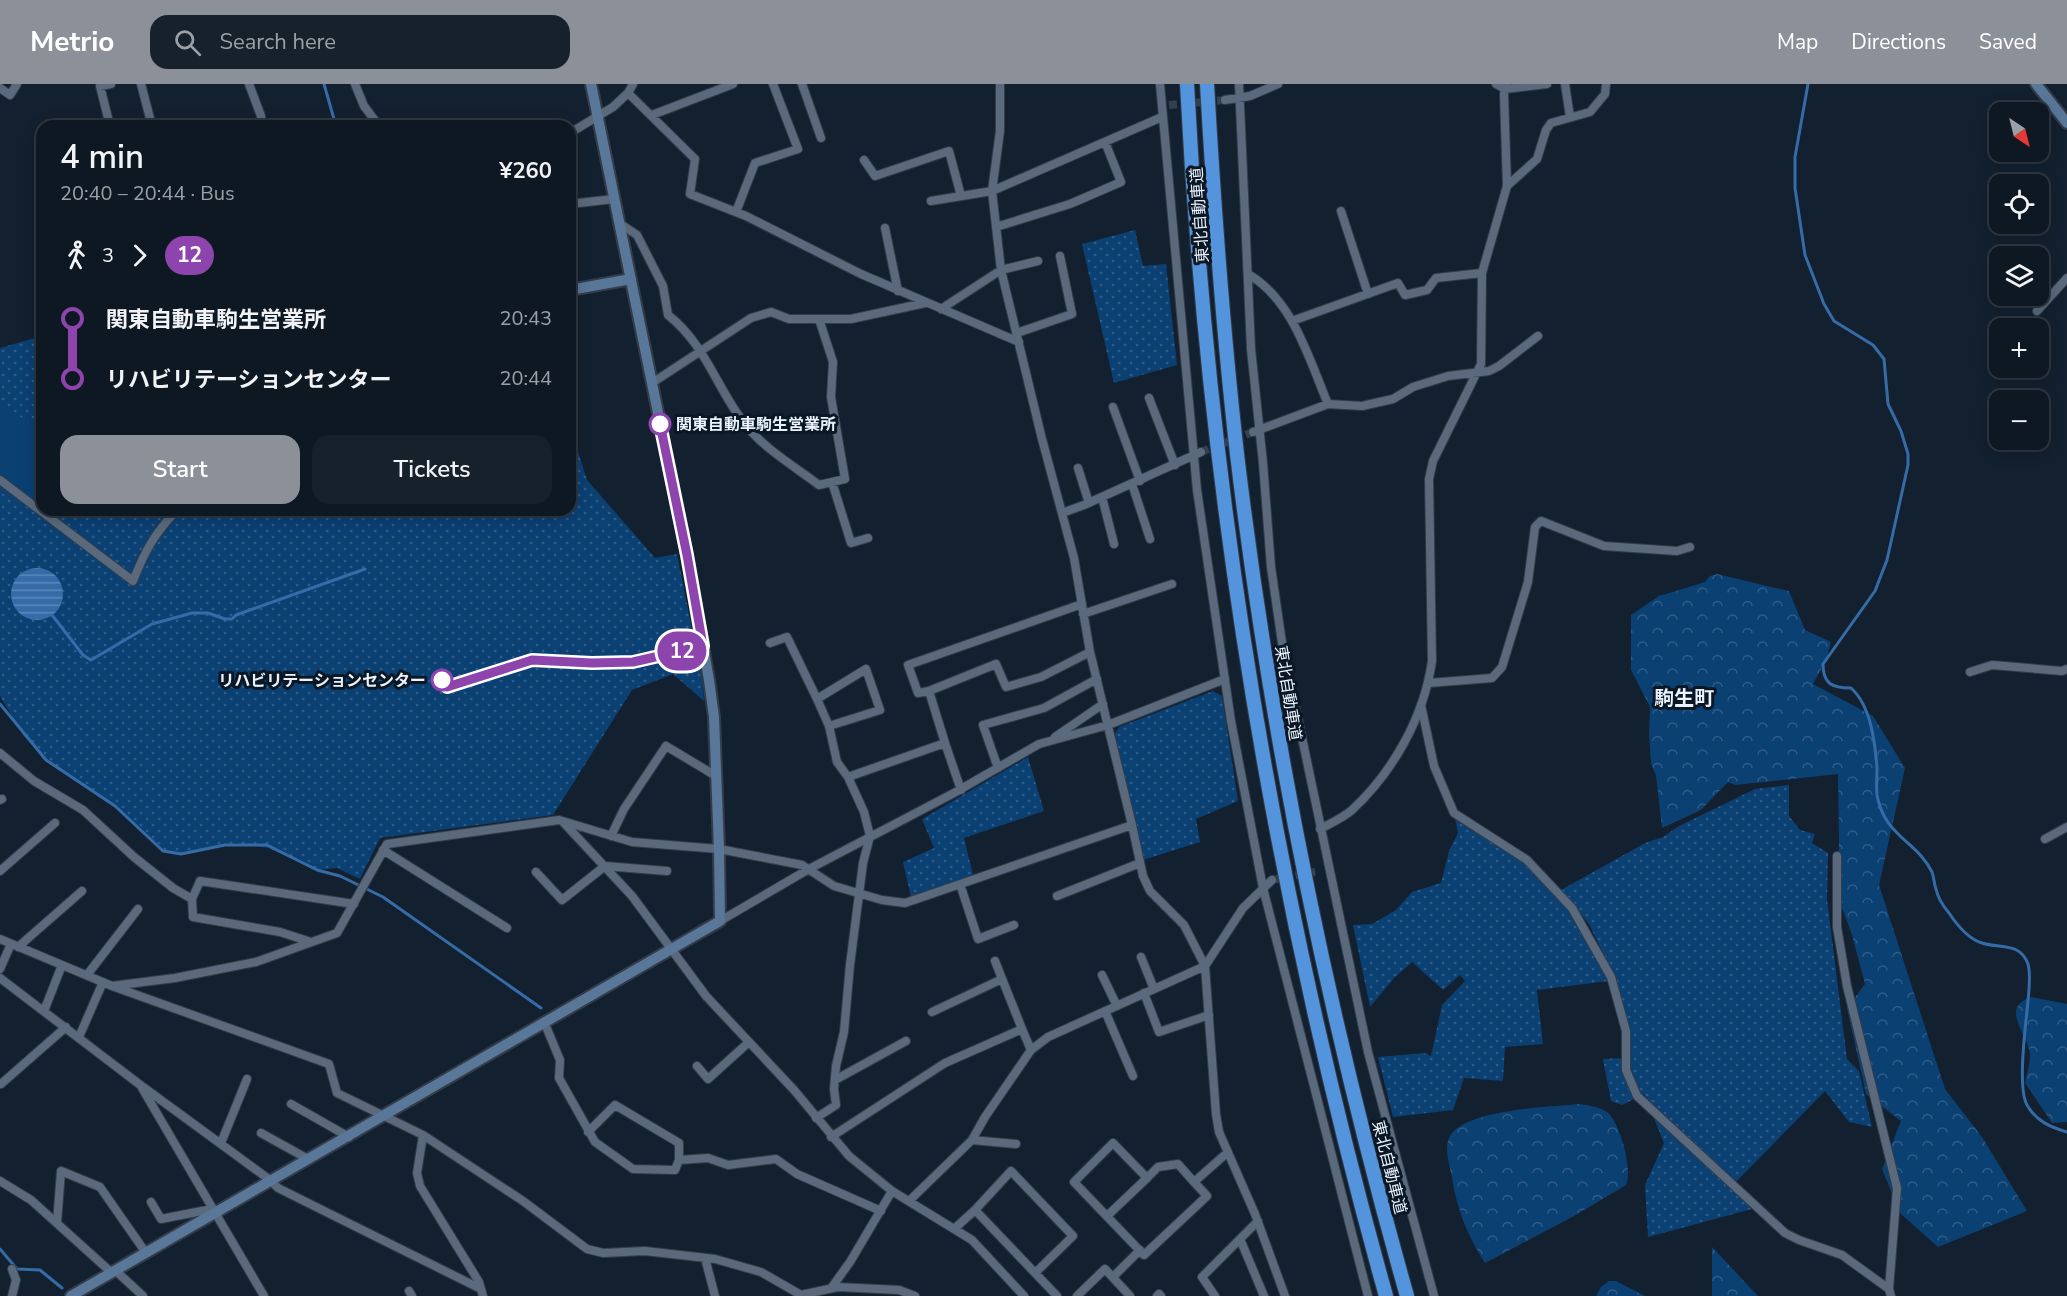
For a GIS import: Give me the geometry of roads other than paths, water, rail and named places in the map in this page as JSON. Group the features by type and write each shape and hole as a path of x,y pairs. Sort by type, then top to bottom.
{"highway":[{"name":"東北自動車道","path":"1187,84 1196,229 1216,446 1254,711 1307,983 1341,1127 1386,1296"},
{"name":"東北自動車道","path":"1207,84 1217,237 1237,454 1276,718 1326,974 1361,1122 1407,1296"}],"street":[{"path":"0,88 10,95 17,84"},
{"path":"108,120 100,86 111,84"},
{"path":"141,84 150,120"},
{"path":"249,84 261,120"},
{"path":"355,84 364,106 374,120"},
{"path":"591,84 687,555 714,717 720,921"},
{"path":"576,129 612,107 628,93 633,84"},
{"path":"652,115 733,84"},
{"path":"736,212 755,163 798,148 773,84"},
{"path":"801,84 820,138"},
{"path":"1000,84 1000,131 992,191 1001,270 1074,558 1090,652 1143,876 1150,891 1184,925 1205,966 1219,1132 1258,1221 1285,1296"},
{"path":"1160,84 1165,105 1162,117 1224,679 1263,888 1368,1296"},
{"path":"1239,84 1256,430 1271,567 1287,672 1368,1052 1434,1296"},
{"path":"1225,100 1241,98 1278,84"},
{"path":"1496,84 1505,87 1547,84"},
{"path":"1565,84 1570,117"},
{"path":"1507,186 1537,159 1546,130 1551,123 1590,112 1605,94 1606,84"},
{"path":"2036,84 2067,123"},
{"path":"1320,829 1351,811 1398,755 1429,683 1432,661 1429,479 1432,461 1481,364 1482,273 1507,186 1505,87"},
{"path":"628,93 695,159 690,194 736,212 898,291 1019,342"},
{"path":"931,201 992,191 1162,117"},
{"path":"996,227 1070,204 1121,182 1105,142"},
{"path":"864,160 874,176 949,152 961,196"},
{"path":"576,203 614,199"},
{"path":"1341,211 1368,294"},
{"path":"619,223 637,235 663,286 668,315 680,324 702,351 743,422 754,435 819,485 845,479 831,397 833,362 819,319"},
{"path":"885,228 898,291"},
{"path":"1017,333 1072,314 1060,256"},
{"path":"941,309 1001,270 1038,261"},
{"path":"1292,321 1398,283 1405,295 1427,290 1436,278 1482,273"},
{"path":"1248,274 1262,282 1292,321 1328,404"},
{"path":"2037,310 2067,278"},
{"path":"576,289 631,279"},
{"path":"652,383 750,318 771,312 789,319 851,320 925,303"},
{"path":"1256,430 1328,404 1362,406 1393,399 1413,387 1448,376 1489,371 1538,336"},
{"path":"1149,398 1175,465"},
{"path":"1113,406 1150,539"},
{"path":"1062,513 1198,454"},
{"path":"1078,468 1089,503"},
{"path":"0,480 36,508"},
{"path":"832,482 851,543 868,538"},
{"path":"1102,497 1114,544"},
{"path":"47,516 133,582 144,552 154,536 172,516"},
{"path":"1429,683 1492,678 1502,667 1528,582 1535,527 1541,521 1604,546 1677,551 1690,547"},
{"path":"1083,614 1172,584"},
{"path":"1082,604 908,665 918,693 929,691 996,664 1006,687 1041,677 1090,652"},
{"path":"770,644 788,637 829,726 837,762 848,777 864,812 870,836 863,863 844,1032 836,1066 836,1105 816,1118"},
{"path":"542,660 592,663 633,662 703,646"},
{"path":"1970,672 1992,665 2062,671 2067,669"},
{"path":"817,699 866,669 880,710 829,726"},
{"path":"998,768 983,725 1044,708 1097,679"},
{"path":"71,1296 213,1211 384,1117 809,869 961,790 1039,744 1108,725 1224,679"},
{"path":"929,691 961,790"},
{"path":"1049,741 1103,704"},
{"path":"1420,705 1434,766 1454,813 1527,860 1572,908 1611,977 1626,1031 1626,1070 1637,1096 1785,1233 1842,1255 1890,1293"},
{"path":"848,777 945,743"},
{"path":"611,836 624,809 666,746 716,776"},
{"path":"0,753 34,781 82,810 134,857 173,888 192,899"},
{"path":"112,986 175,978 256,962 338,933 387,844 559,820 632,842 719,849 802,865 834,886 882,900 905,903 1132,825"},
{"path":"563,822 632,896 706,996 794,1090 849,1156 892,1191 972,1240 1024,1296"},
{"path":"0,871 56,824"},
{"path":"2045,839 2067,827"},
{"path":"383,850 507,928"},
{"path":"1837,856 1837,927 1847,986 1897,1188 1890,1293"},
{"path":"1057,896 1140,863"},
{"path":"536,872 562,900 604,867 667,871"},
{"path":"1318,871 1328,869"},
{"path":"909,1201 972,1140 1031,1050 1048,1036 1205,966 1243,908 1272,880"},
{"path":"311,942 280,932 194,917 192,899 200,881 354,904"},
{"path":"960,884 978,939 1014,925"},
{"path":"0,969 14,945 82,891"},
{"path":"87,975 138,909"},
{"path":"0,939 112,986 329,1064 337,1093 423,1135 523,1201 587,1249 603,1253 645,1251 705,1258 761,1272 801,1295 835,1287 899,1290 915,1296"},
{"path":"1141,957 1154,989"},
{"path":"994,961 1031,1050"},
{"path":"44,1011 62,965"},
{"path":"1102,975 1117,1006"},
{"path":"0,978 278,1188 482,1293"},
{"path":"932,1012 1002,979"},
{"path":"79,1037 103,982"},
{"path":"1144,993 1159,1032 1209,1015"},
{"path":"1105,1011 1133,1076"},
{"path":"545,1024 560,1060 559,1078 588,1132 595,1142 633,1169 675,1170 679,1160 679,1143 615,1105 588,1132"},
{"path":"1,1084 66,1027"},
{"path":"831,1137 945,1063 1022,1029"},
{"path":"835,1080 906,1041"},
{"path":"697,1066 708,1079 749,1042"},
{"path":"221,1143 248,1079"},
{"path":"139,1084 264,1296"},
{"path":"291,1104 349,1137"},
{"path":"261,1133 308,1159"},
{"path":"423,1135 417,1173 420,1186 479,1282 482,1293"},
{"path":"972,1140 1016,1144"},
{"path":"1107,1216 1147,1178 1158,1167 1178,1164 1207,1196 1144,1255 1074,1182 1113,1143 1147,1178"},
{"path":"1194,1182 1228,1152"},
{"path":"679,1160 708,1158 728,1165 776,1159 797,1174 880,1211"},
{"path":"57,1223 61,1171 100,1187 146,1253"},
{"path":"954,1229 1011,1171 1073,1236 1035,1273"},
{"path":"0,1181 31,1200 143,1296"},
{"path":"835,1287 892,1191"},
{"path":"151,1202 161,1219 213,1211"},
{"path":"975,1210 1057,1296"},
{"path":"1213,1295 1202,1277 1258,1221"},
{"path":"1240,1239 1264,1296"},
{"path":"1113,1277 1140,1250"},
{"path":"705,1258 715,1296"},
{"path":"12,1269 16,1280 12,1296"},
{"path":"1077,1296 1105,1269 1130,1296"},
{"path":"835,1287 842,1296"}],"waterway":[{"path":"324,84 334,120"},
{"path":"1808,84 1795,157 1795,188 1805,255 1824,304 1834,321 1873,345 1884,359 1888,404 1901,431 1908,454 1908,465 1887,560 1875,591 1823,664 1823,671 1830,684 1851,688 1863,704 1873,736 1877,768 1877,795 1881,809 1886,820 1926,861 1932,872 1938,896 1945,908 1959,927 1972,938 1989,945 2015,949 2025,957 2030,978 2023,1055 2024,1096 2027,1105 2039,1119 2067,1132"},
{"path":"52,615 83,655 91,660 152,624 192,613 208,613 232,619 236,615 365,569"},
{"path":"0,704 46,760 115,806 163,851 181,854 225,845 267,845 317,870 340,876 383,897 541,1008"},
{"path":"0,1249 17,1269 40,1270 62,1288"}],"tunnel":[{"path":"1169,105 1225,100"},
{"path":"1201,452 1253,432"},
{"path":"1272,880 1318,871"}],"place":[{"name":"関東自動車駒生営業所","path":"660,424"},
{"name":"リハビリテーションセンター","path":"442,680"}],"district":[{"name":"駒生町","path":"1684,698"}]}
